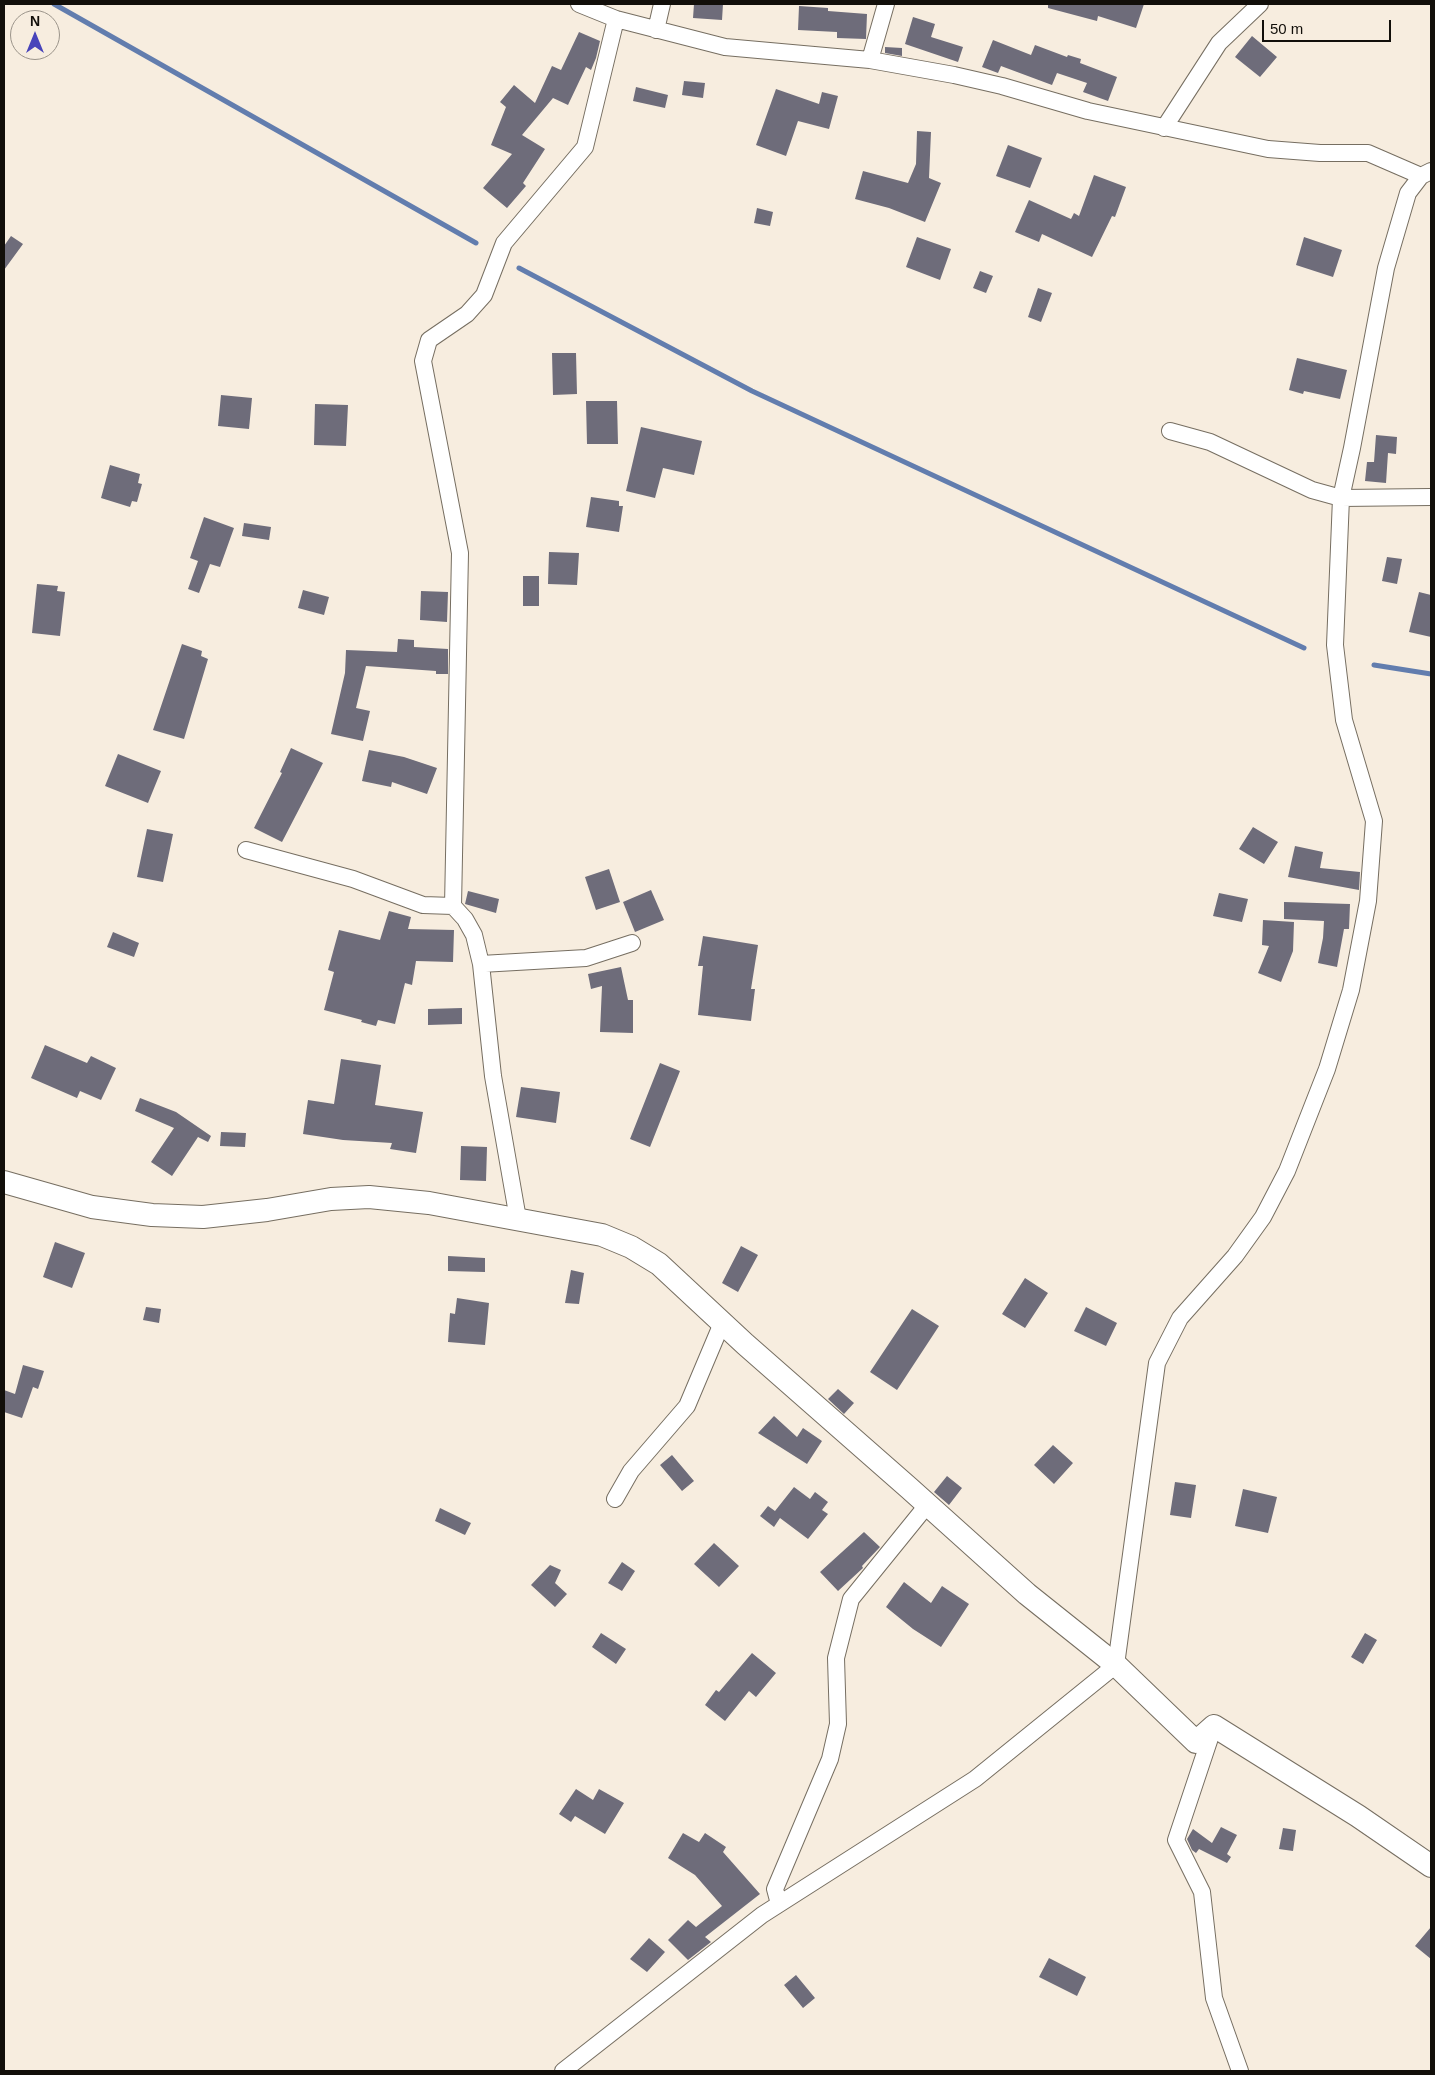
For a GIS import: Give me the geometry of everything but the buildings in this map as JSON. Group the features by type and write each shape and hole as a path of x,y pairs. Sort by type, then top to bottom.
{"street":[{"path":"563,2071 762,1915 975,1779 1116,1665 1157,1363 1180,1318 1235,1256 1264,1217 1287,1171 1327,1069 1351,990 1368,901 1374,821 1344,720 1334,645 1341,498 1386,268 1408,193 1426,173 1368,153 1320,153 1268,149 1164,128 1088,111 1002,86 954,75 870,60 725,47 656,30 616,18 580,4"},
{"path":"656,30 662,4"},
{"path":"870,60 886,4"},
{"path":"1164,128 1219,43 1260,4"},
{"path":"518,1219 493,1076 481,964 474,935 465,919 453,906 460,554 423,361 429,340 468,314 484,295 504,243 585,147 616,18"},
{"path":"1170,431 1210,442 1312,490 1341,498 1431,497"},
{"path":"246,850 353,879 423,905 453,906"},
{"path":"481,964 586,958 632,943"},
{"path":"4,1182 92,1207 152,1215 204,1217 330,1200 370,1197 429,1203 602,1235 631,1247 659,1264 722,1323 928,1504 1027,1594 1116,1665 1196,1742 1214,1726"},
{"path":"615,1499 631,1471 687,1406 722,1323"},
{"path":"779,1904 775,1889 830,1759 838,1724 836,1658 851,1599 928,1504"},
{"path":"1214,1726 1358,1816 1431,1866"},
{"path":"1214,1726 1176,1840 1202,1892 1214,1998 1240,2071"}],"waterway":[{"path":"54,4 476,243"},
{"path":"519,268 752,391 1304,648"},
{"path":"1374,665 1431,674"}]}
